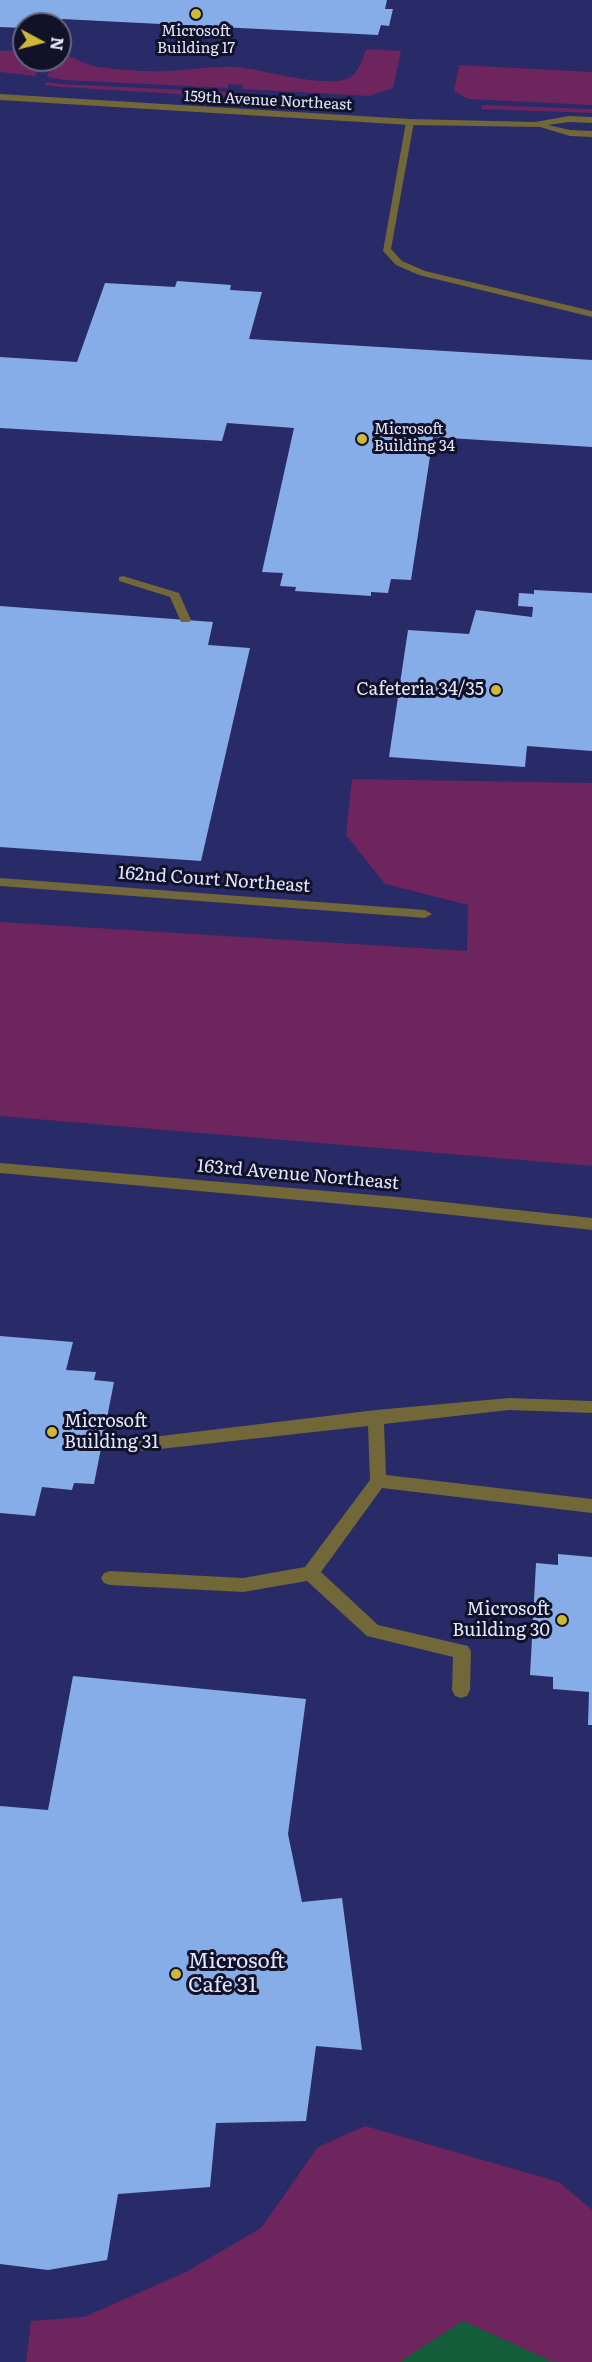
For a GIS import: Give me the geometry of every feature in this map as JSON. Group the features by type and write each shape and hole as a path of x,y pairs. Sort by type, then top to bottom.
{"street":[{"name":"159th Avenue Northeast","path":"0,97 410,122 535,125 569,119 592,120"},
{"path":"410,122 386,249 399,263 422,273 592,314"},
{"name":"159th Avenue Northeast","path":"535,125 570,133 592,134"},
{"path":"123,579 175,595 185,620"},
{"name":"162nd Court Northeast","path":"0,882 425,914"},
{"name":"163rd Avenue Northeast","path":"0,1168 397,1203 592,1224"},
{"path":"141,1444 509,1404 592,1407"},
{"path":"110,1578 243,1585 310,1573 378,1481 376,1417"},
{"path":"378,1481 592,1506"},
{"path":"310,1573 373,1631 462,1651 461,1690"}],"shaded area":[{"path":"0,0 592,0 592,2362 0,2362"},
{"path":"366,49 401,51 393,88 369,96 242,89 243,85 229,84 228,88 64,80 47,77 49,72 72,72 72,58 94,66 116,69 160,71 237,67 295,78 327,81 351,77"},
{"path":"12,50 12,72 37,72 35,76 0,72 0,51"},
{"path":"459,65 592,72 592,105 468,99 454,91"},
{"path":"47,82 226,92 225,97 44,85"},
{"path":"482,105 592,109 592,113 481,109"},
{"path":"352,779 592,783 592,1166 0,1116 0,922 467,951 468,905 385,884 346,835"},
{"path":"365,2126 559,2182 592,2210 592,2362 26,2362 31,2321 84,2317 186,2272 261,2228 318,2147"},
{"path":"463,2321 549,2360 558,2362 399,2362"}],"building":[{"name":"Microsoft Building 17","path":"0,0 387,0 385,9 393,9 389,26 381,25 378,35 72,20 72,12 12,12 12,28 0,27"},
{"name":"Microsoft Building 34","path":"177,281 231,285 230,290 262,292 249,339 592,360 592,447 433,437 411,580 391,579 388,593 371,592 371,596 295,591 296,587 280,586 283,573 262,572 294,428 227,423 222,441 0,428 0,357 77,362 105,283 175,287"},
{"name":"Cafeteria 34/35","path":"534,590 592,593 592,751 527,746 525,767 389,757 408,630 469,634 476,610 532,617 533,607 518,606 519,593 534,594"},
{"path":"0,606 213,622 208,645 250,648 201,861 0,847"},
{"name":"Microsoft Building 31","path":"0,1336 73,1342 66,1370 96,1372 94,1380 114,1382 94,1484 74,1483 72,1490 42,1487 35,1516 0,1513"},
{"name":"Microsoft Building 30","path":"558,1554 592,1557 592,1725 588,1725 589,1692 553,1689 553,1677 530,1675 536,1563 558,1565"},
{"name":"Microsoft Cafe 31","path":"73,1676 306,1699 288,1834 302,1902 342,1898 362,2050 316,2046 306,2121 216,2123 210,2187 118,2194 107,2260 48,2270 0,2264 0,1806 48,1810"}],"place":[{"name":"Microsoft Building 17","path":"196,14"},
{"name":"Microsoft Building 34","path":"362,439"},
{"name":"Cafeteria 34/35","path":"496,690"},
{"name":"Microsoft Building 31","path":"52,1432"},
{"name":"Microsoft Building 30","path":"562,1620"},
{"name":"Microsoft Cafe 31","path":"176,1974"}]}
